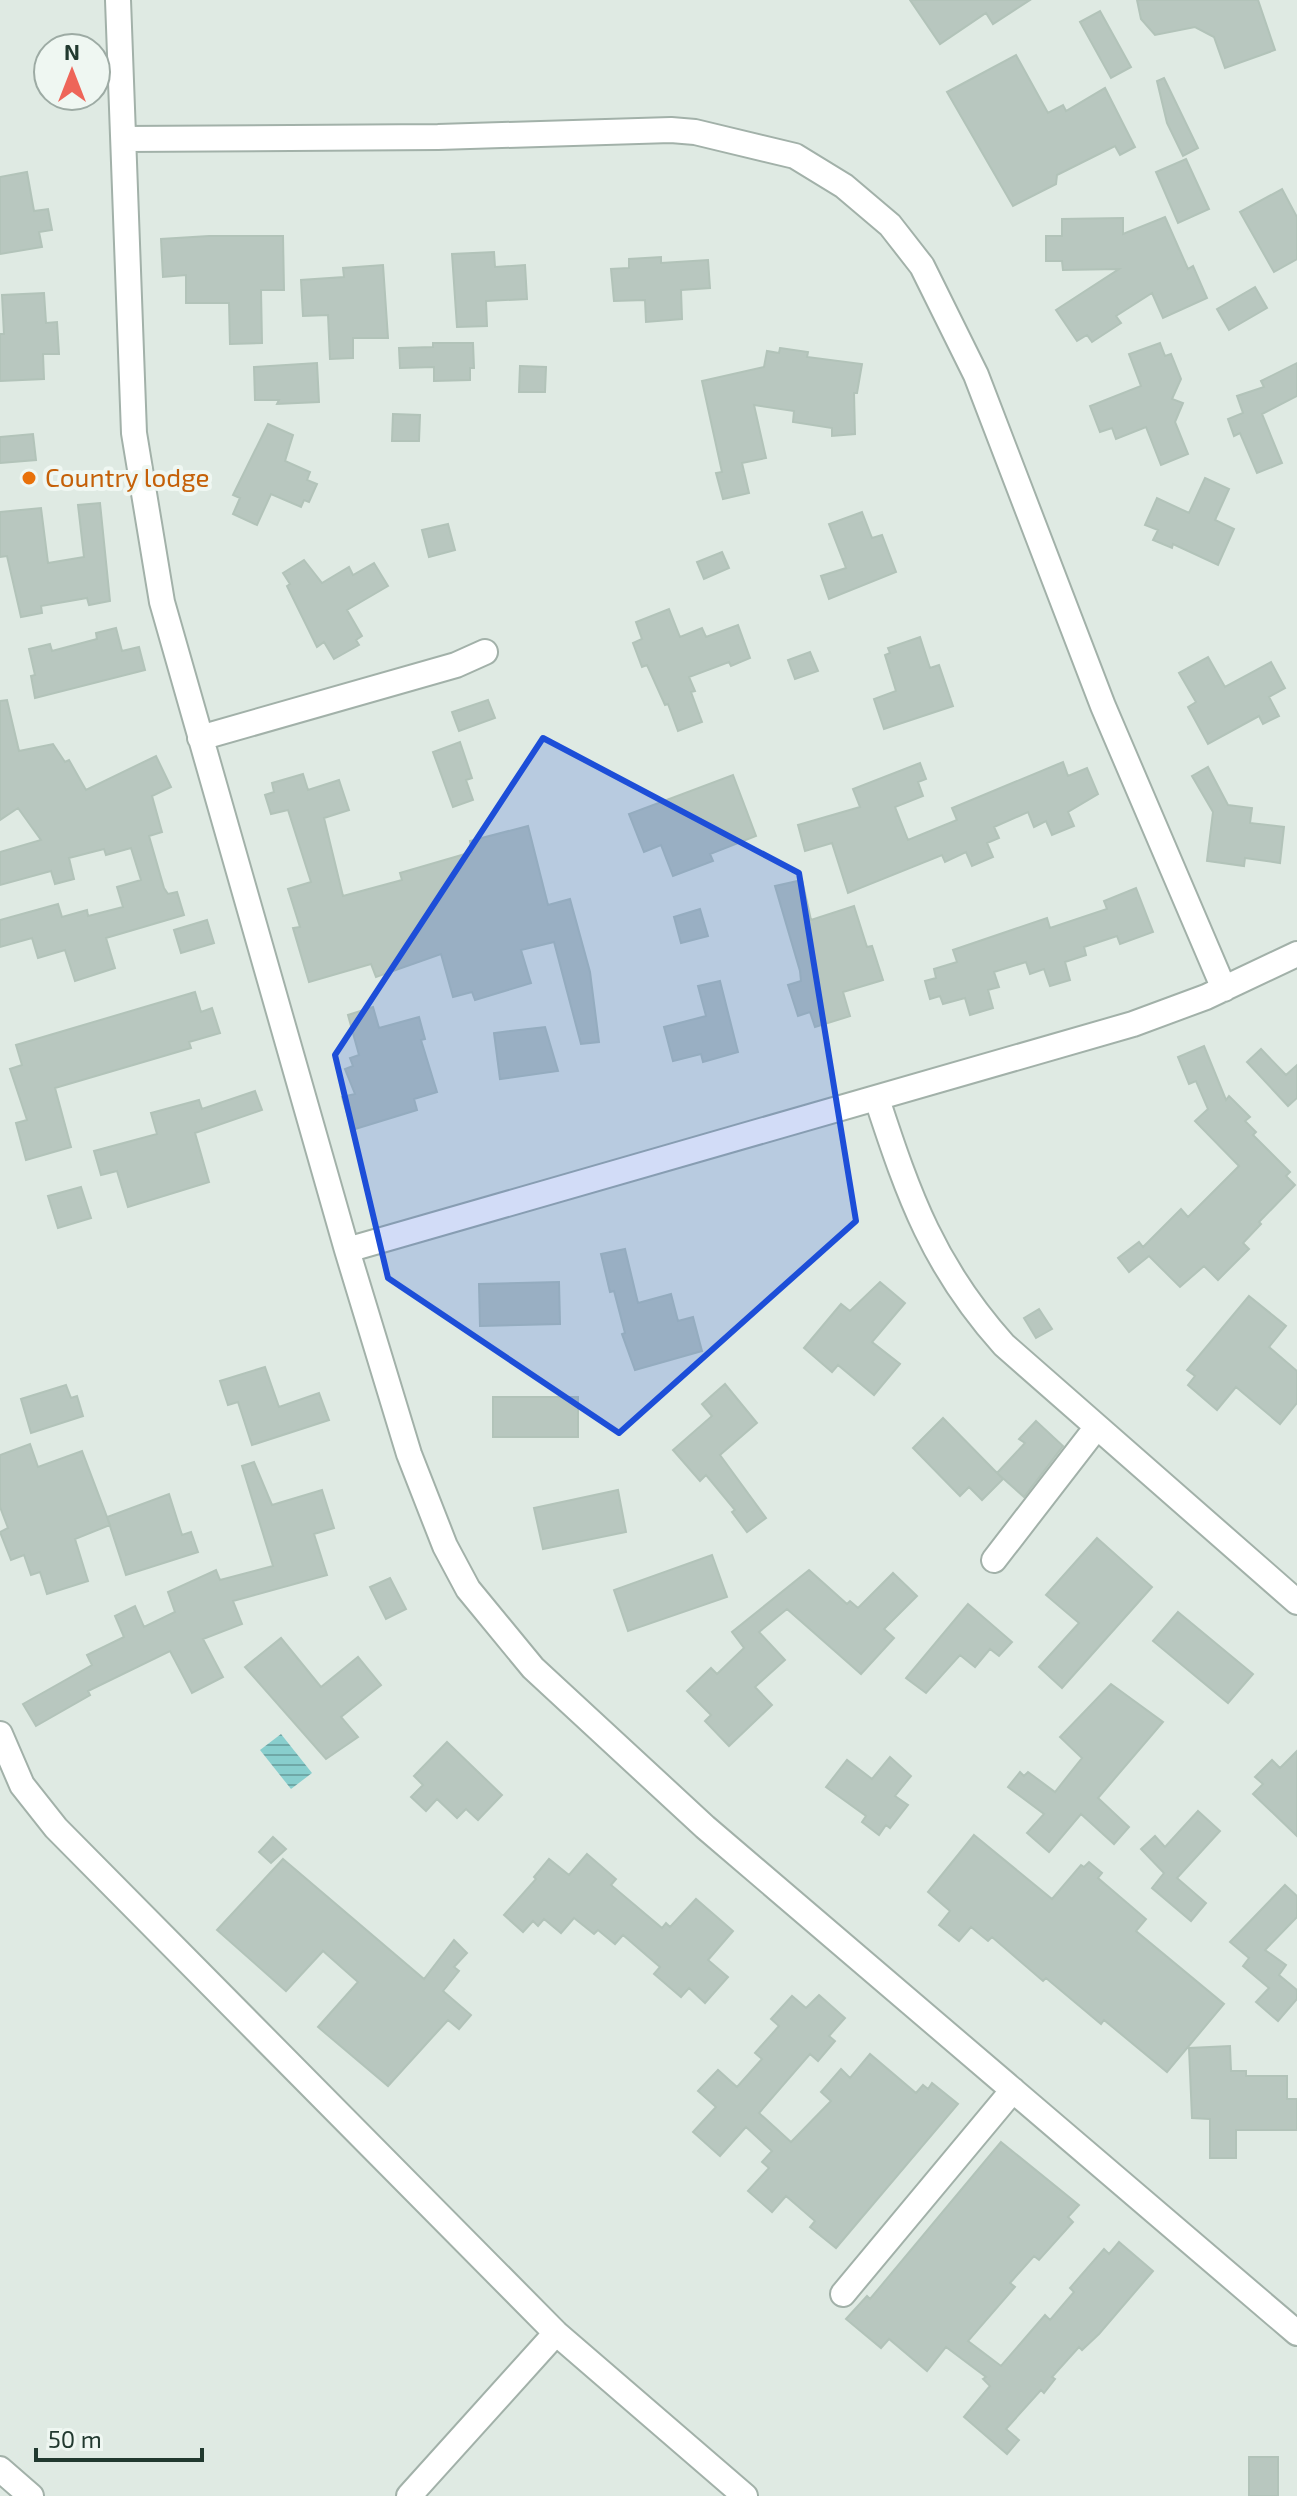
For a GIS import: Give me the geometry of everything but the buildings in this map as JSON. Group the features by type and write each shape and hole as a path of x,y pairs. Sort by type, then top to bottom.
{"street":[{"path":"118,0 131,382 141,493 162,602 347,1250 409,1454 445,1546 468,1589 533,1668 705,1827 1297,2333"},
{"path":"124,139 438,137 671,130 695,132 793,155 844,186 890,225 922,266 945,306 1000,434 1103,706 1224,989"},
{"path":"200,738 456,665 485,652"},
{"path":"347,1250 1133,1024 1224,989 1297,954"},
{"path":"877,1099 902,1175 933,1248 969,1306 1004,1345 1297,1602"},
{"path":"994,1560 1096,1428"},
{"path":"0,1734 22,1785 56,1828 556,2333 745,2496"},
{"path":"843,2294 1013,2090"},
{"path":"409,2496 556,2333"},
{"path":"0,2469 31,2496"}],"highlighted area":[{"path":"543,738 799,873 856,1221 619,1433 388,1278 335,1055"}],"water":[{"path":"281,1734 312,1773 291,1789 260,1750"}],"place":[{"name":"Country lodge","path":"29,478"}]}
